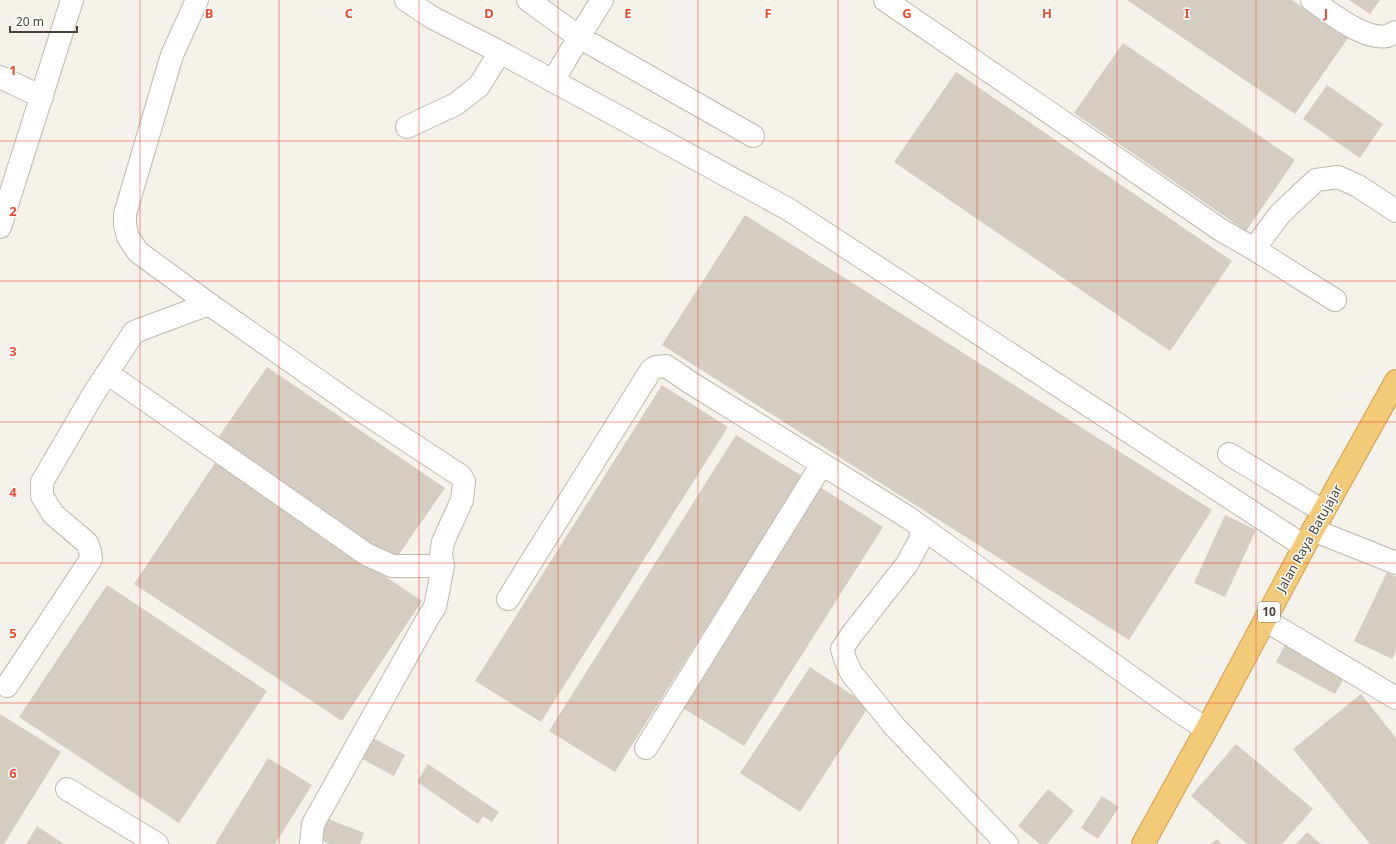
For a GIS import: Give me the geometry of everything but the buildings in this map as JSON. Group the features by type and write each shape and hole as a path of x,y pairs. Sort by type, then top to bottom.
{"highway":[{"name":"Jalan Raya Batujajar","path":"1144,844 1308,538 1396,381"}],"street":[{"path":"0,227 72,0"},
{"path":"197,0 172,55 125,214 125,225 128,237 138,252 209,304 356,407 461,476 464,482 462,500 443,542 443,566 435,607 313,824 311,844"},
{"path":"406,0 434,18 500,52 788,209 1308,538 1396,563"},
{"path":"528,0 579,37 753,136"},
{"path":"553,81 602,0"},
{"path":"885,0 1221,230 1254,249 1334,300"},
{"path":"1312,0 1349,25 1373,35 1386,36 1396,32"},
{"path":"408,127 456,104 479,86 500,52"},
{"path":"0,77 42,97"},
{"path":"1254,249 1280,214 1316,180 1338,177 1358,186 1396,211"},
{"path":"7,686 91,559 87,543 53,514 42,496 42,482 94,393 134,332 209,304"},
{"path":"508,599 651,370 656,367 666,366 909,518 1174,708 1206,729"},
{"path":"107,373 366,554 392,566 443,566"},
{"path":"1229,454 1323,511"},
{"path":"646,748 822,464"},
{"path":"921,527 920,540 907,564 842,649 852,674 895,727 1007,844"},
{"path":"1264,620 1389,692 1396,698"},
{"path":"67,789 156,844"}]}
